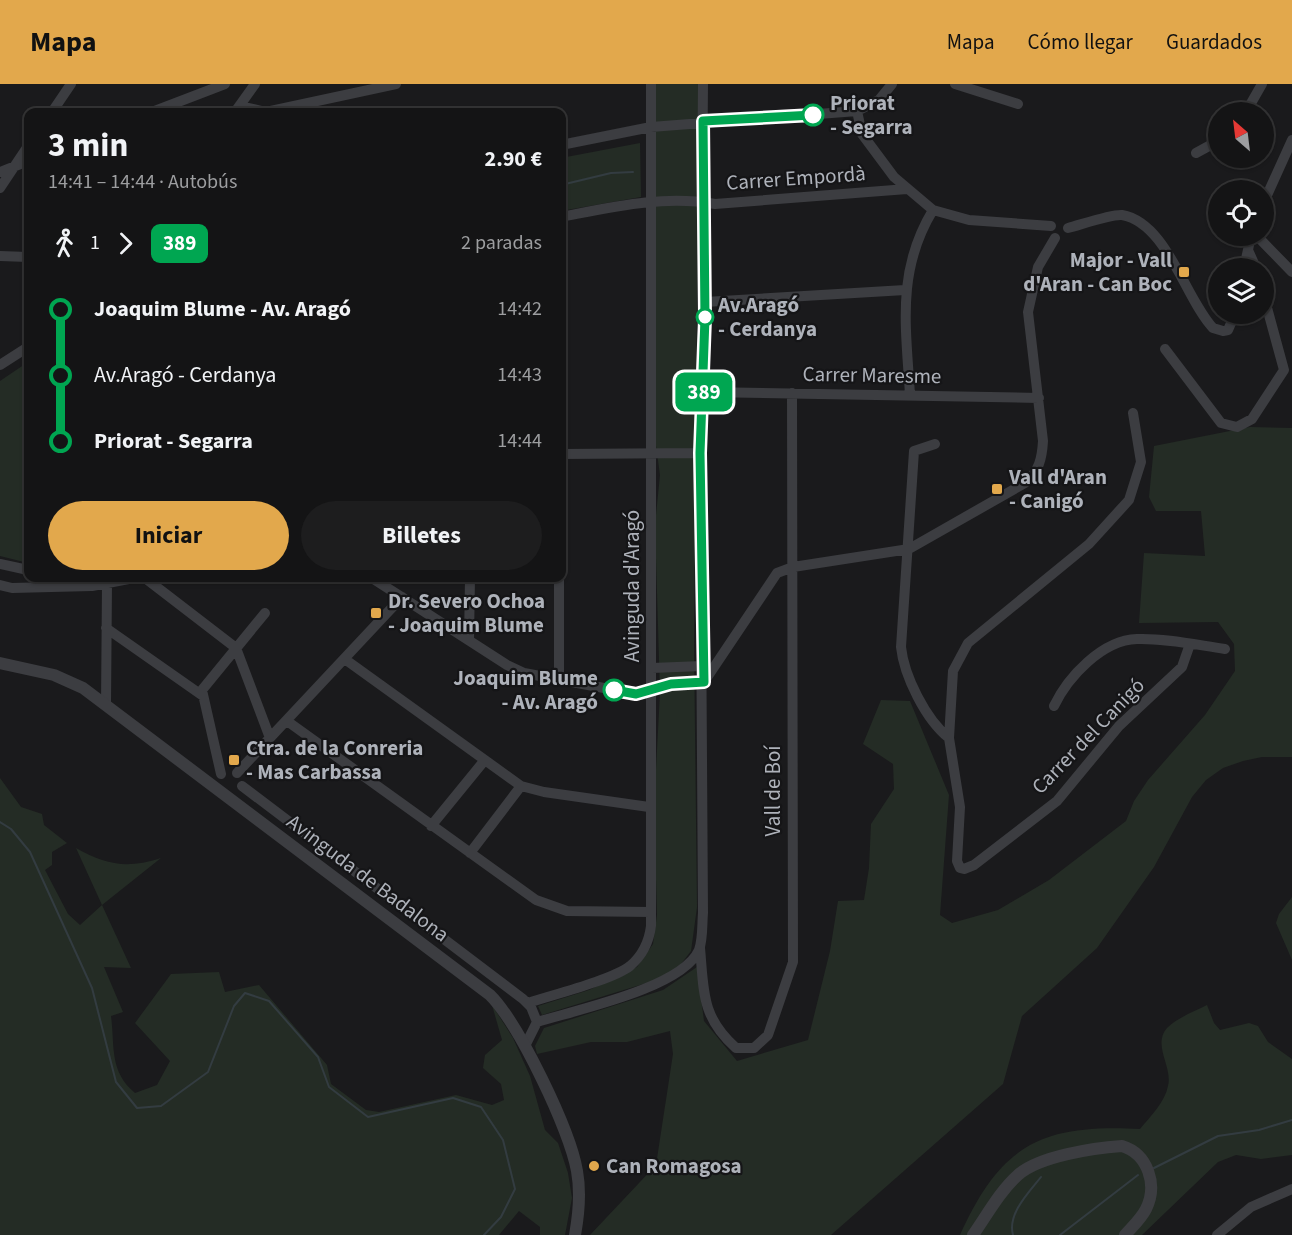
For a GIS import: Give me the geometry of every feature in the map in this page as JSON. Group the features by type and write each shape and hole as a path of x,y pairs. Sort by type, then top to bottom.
{"street":[{"path":"55,108 71,84"},
{"path":"162,108 225,84"},
{"path":"238,108 255,84"},
{"path":"285,108 396,84"},
{"name":"Avinguda d'Aragó","path":"528,1003 628,968 643,952 649,940 652,668 651,84"},
{"path":"525,1046 537,1022 668,980 690,962 700,948 703,913 704,682 700,453 704,393 705,302 702,201 703,84"},
{"path":"566,144 651,127 703,121 777,118 857,111 879,100 892,84"},
{"path":"956,84 1017,104"},
{"path":"1252,102 1262,84"},
{"path":"857,111 862,134 894,177 933,210 969,220 1051,226 1060,221 1068,228"},
{"path":"1274,180 1292,140"},
{"path":"1196,153 1208,146"},
{"path":"0,188 24,152"},
{"path":"0,172 24,163"},
{"name":"Carrer Empordà","path":"566,216 651,201 702,201 715,204 908,189"},
{"path":"910,395 905,290 917,242 933,210"},
{"path":"1068,228 1120,215 1142,223 1163,247 1208,320"},
{"path":"1051,226 1051,233 1055,238"},
{"path":"1055,238 1064,237 1068,228"},
{"path":"704,682 777,573 793,567 909,549 1025,483 1034,475 1043,449 1028,312 1038,267 1055,238"},
{"path":"1246,258 1249,246"},
{"path":"1267,246 1292,272"},
{"path":"1248,249 1252,258"},
{"path":"0,256 24,257"},
{"path":"705,302 905,290"},
{"path":"1211,324 1213,328 1223,331 1228,330 1231,324"},
{"path":"1165,349 1221,423 1237,427 1252,419 1284,370 1272,324"},
{"path":"0,365 24,350"},
{"name":"Carrer Maresme","path":"704,393 1039,398"},
{"name":"Vall de Boí","path":"700,948 706,999 713,1023 736,1048 754,1048 768,1035 793,962 792,393"},
{"path":"949,738 953,671 968,643 1089,544 1130,500 1141,462 1133,413"},
{"path":"935,444 914,451 901,647 903,663 936,728 949,738"},
{"path":"566,454 700,453"},
{"path":"0,564 24,569"},
{"path":"0,585 12,588 92,586 112,582"},
{"path":"150,582 236,648 270,738"},
{"path":"378,582 524,673 636,694 671,684 704,682"},
{"path":"469,640 470,582"},
{"path":"559,582 559,681"},
{"path":"106,705 107,583"},
{"path":"237,773 346,660 402,597"},
{"path":"220,774 202,690 265,613"},
{"path":"106,628 203,696"},
{"path":"1054,706 1063,687 1080,668 1118,644 1137,639 1225,649"},
{"name":"Carrer del Canigó","path":"949,738 960,807 957,861 960,868 964,869 974,865 1057,801 1119,726 1176,674 1185,661 1190,644"},
{"path":"652,668 702,666 724,652"},
{"path":"346,660 521,786 544,792 649,807"},
{"name":"Avinguda de Badalona","path":"0,663 70,681 106,705 471,980 498,1003 510,1018 525,1046 577,1168 580,1208 575,1235"},
{"path":"287,721 523,893 548,905 582,912 651,912"},
{"path":"431,826 484,761"},
{"path":"209,784 220,774 231,770 237,773 242,786 528,1003 537,1022"},
{"path":"233,801 242,786"},
{"path":"470,854 521,786"},
{"path":"498,1003 518,996"},
{"path":"973,1235 1010,1184 1028,1168 1059,1157 1122,1146 1142,1159 1152,1185 1145,1212 1125,1235"},
{"path":"1217,1235 1251,1208 1292,1190"}],"shaded area":[{"path":"656,84 699,84 694,644 697,907 691,951 678,968 663,978 542,1015 538,1006 589,990 637,967 653,944 657,915 654,807 660,693 655,525 660,475 656,446 654,172"},
{"path":"640,143 641,197 566,210 566,157"},
{"path":"24,365 24,562 0,556 0,381"},
{"path":"1250,427 1292,428 1292,757 1262,757 1243,761 1223,768 1206,780 1192,797 1154,867 1097,948 1022,1016 1003,1084 831,1235 590,1235 656,1165 673,1054 670,1031 627,1042 591,1042 537,1054 535,1046 544,1028 663,990 697,967 704,1021 737,1061 808,1040 830,951 838,901 864,900 869,868 871,824 894,789 893,764 863,744 881,700 910,701 949,795 940,915 952,923 998,910 1049,880 1126,821 1134,801 1148,780 1205,715 1235,671 1234,644 1218,622 1139,623 1144,553 1205,556 1201,511 1156,511 1149,497 1154,446"},
{"path":"0,778 21,807 42,814 44,825 67,843 52,852 52,865 45,870 68,914 80,925 102,905 131,968 104,967 123,1012 111,1016 117,1067 127,1085 135,1093 157,1085 170,1061 135,1023 171,974 219,972 225,992 259,985 327,1065 331,1084 366,1110 379,1112 456,1095 492,1105 504,1100 501,1084 483,1068 485,1055 502,1040 492,1005 513,1038 530,1076 545,1130 558,1143 568,1173 572,1198 565,1235 540,1235 540,1227 519,1211 499,1235 0,1235"},
{"path":"76,848 117,864 138,863 161,858 102,905"},
{"path":"1292,897 1292,960 1276,923 1279,914"},
{"path":"1207,1005 1214,1023 1220,1030 1249,1023 1258,1026 1268,1042 1292,1059 1292,1155 1261,1159 1236,1155 1218,1162 1142,1235 960,1235 975,1204 992,1179 1009,1160 1029,1146 1051,1136 1076,1131 1106,1128 1140,1129 1160,1103 1168,1086 1168,1071 1162,1049 1163,1035 1167,1028 1176,1021"}],"waterway":[{"path":"566,184 611,173 633,172"},
{"path":"0,822 11,829 30,852 92,988 116,1082 137,1108 161,1106 208,1072 234,1006 245,993 269,1001 318,1057 329,1087 368,1117 453,1098 481,1107 503,1140 515,1189 501,1217 484,1235"},
{"path":"1154,1168 1218,1136 1259,1130 1292,1120"},
{"path":"1060,1235 1138,1175"},
{"path":"1013,1235 1012,1227 1016,1211 1041,1177"}],"bus line":[{"name":"389","path":"614,690 636,694 681,682 704,682 700,453 705,318 702,201 703,121 813,115"}],"place":[{"name":"Priorat - Segarra","path":"813,115"},
{"name":"Major - Vall d'Aran - Can Boc","path":"1184,272"},
{"name":"Av.Aragó - Cerdanya","path":"705,317"},
{"name":"Vall d'Aran - Canigó","path":"997,489"},
{"name":"Dr. Severo Ochoa - Joaquim Blume","path":"376,613"},
{"name":"Joaquim Blume - Av. Aragó","path":"614,690"},
{"name":"Ctra. de la Conreria - Mas Carbassa","path":"234,760"},
{"name":"Can Romagosa","path":"594,1166"}]}
